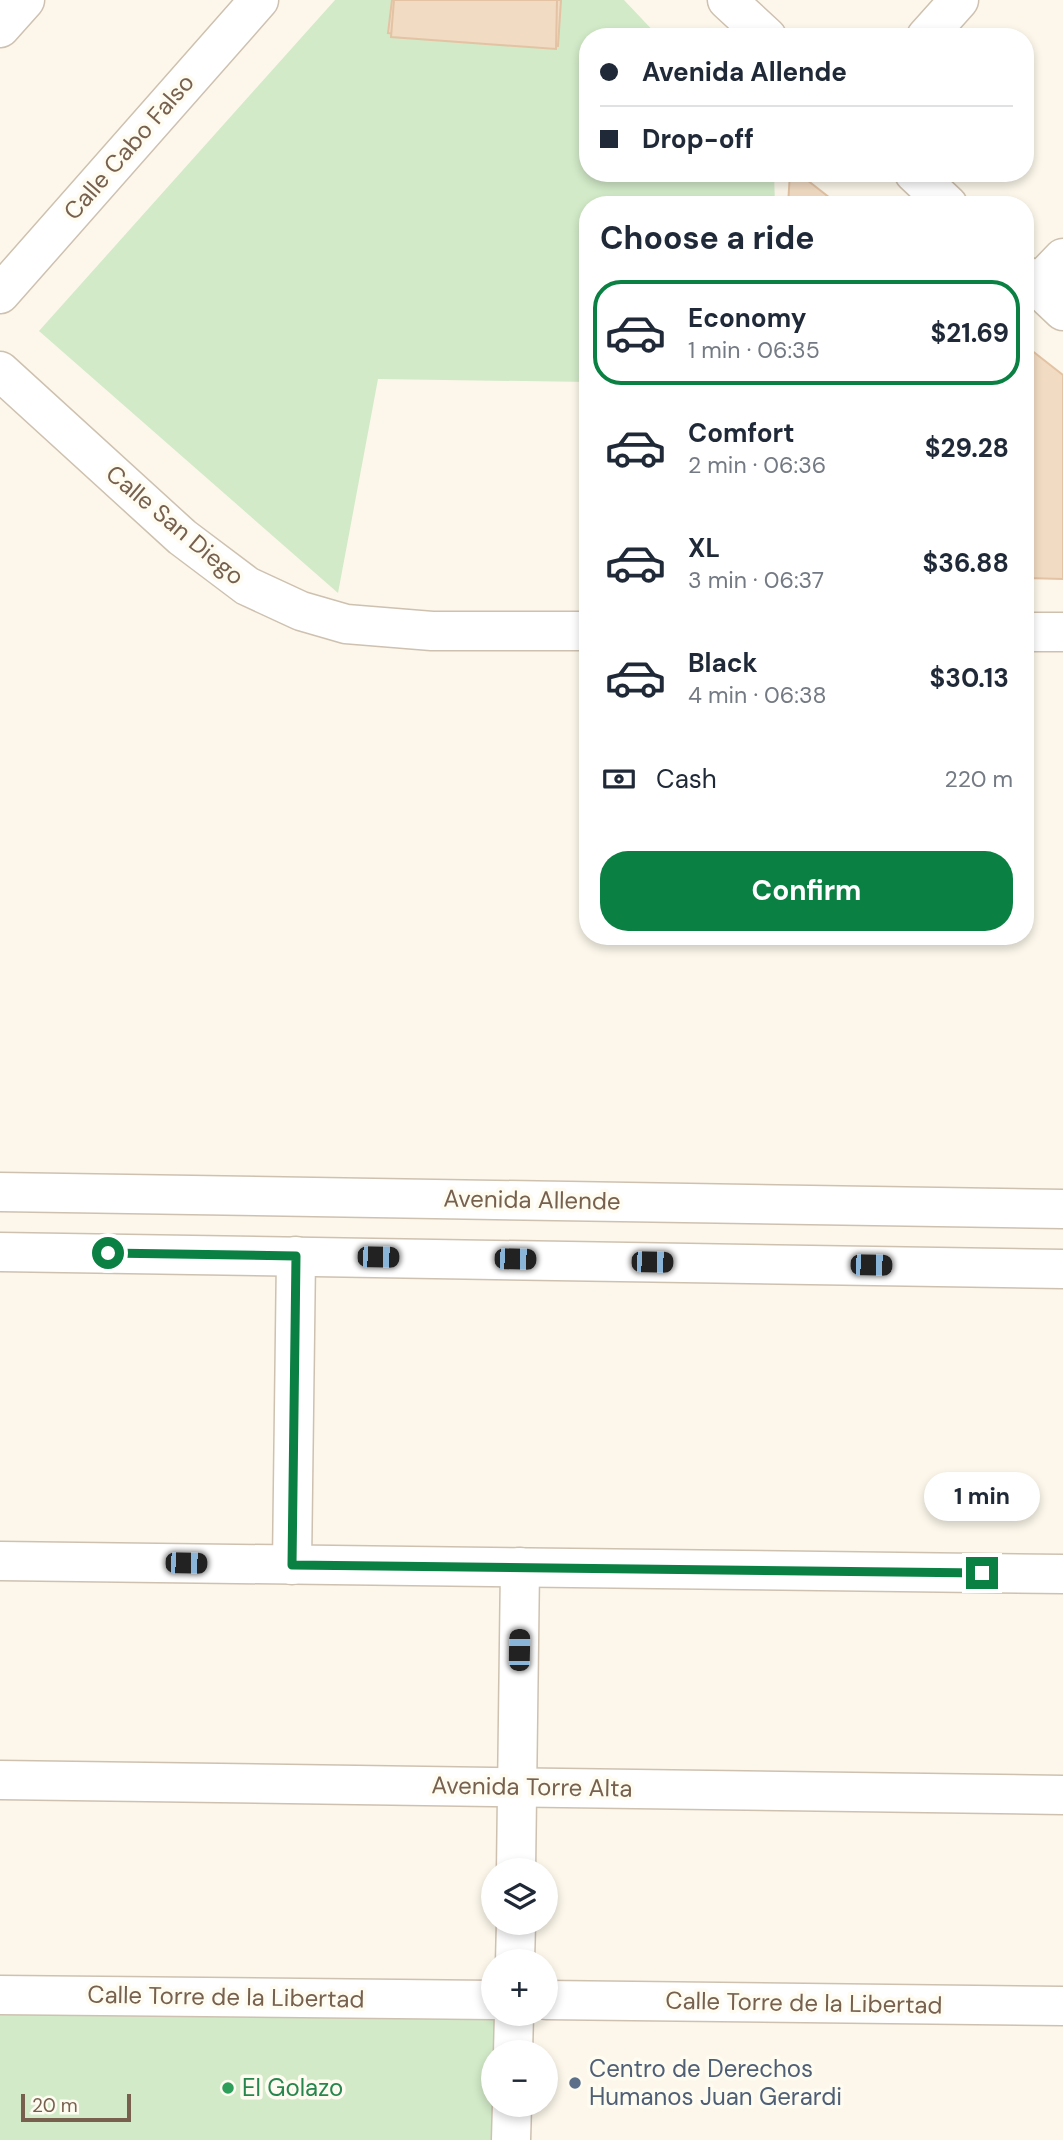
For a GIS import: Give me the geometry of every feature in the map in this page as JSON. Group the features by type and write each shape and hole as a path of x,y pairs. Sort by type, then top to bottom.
{"street":[{"path":"0,29 25,0"},
{"name":"Calle Cabo Falso","path":"0,294 259,0"},
{"path":"727,0 757,28"},
{"path":"934,28 959,0"},
{"path":"924,182 938,196"},
{"path":"1042,291 1063,258"},
{"name":"Calle San Diego","path":"0,371 182,537 247,586 301,611 346,624 432,631 579,631"},
{"path":"1034,632 1063,632"},
{"name":"Avenida Allende","path":"0,1192 1063,1209"},
{"path":"0,1252 1063,1269"},
{"path":"292,1565 296,1256"},
{"path":"0,1561 1063,1574"},
{"path":"516,1858 520,1567"},
{"name":"Avenida Torre Alta","path":"0,1780 1063,1795"},
{"name":"Calle Torre de la Libertad","path":"0,1995 481,2000"},
{"name":"Calle Torre de la Libertad","path":"558,2000 1063,2006"},
{"path":"512,2117 512,2140"}],"green space":[{"path":"335,0 624,0 650,28 579,28 579,182 774,182 775,196 579,196 579,382 378,379 338,593 39,331"},
{"name":"El Golazo","path":"0,2008 481,2014 481,2026 500,2026 500,2040 481,2040 481,2117 496,2117 499,2140 0,2140"}],"building":[{"path":"392,0 561,0 558,46 388,33"},
{"path":"394,0 557,0 556,49 391,37"},
{"path":"789,182 810,182 827,196 789,196"},
{"path":"1034,352 1063,375 1063,579 1034,578"}],"place":[{"name":"Centro de Derechos Humanos Juan Gerardi","path":"575,2083"},
{"name":"El Golazo","path":"228,2088"}],"route":[{"path":"108,1253 296,1256 292,1565 982,1573"}]}
